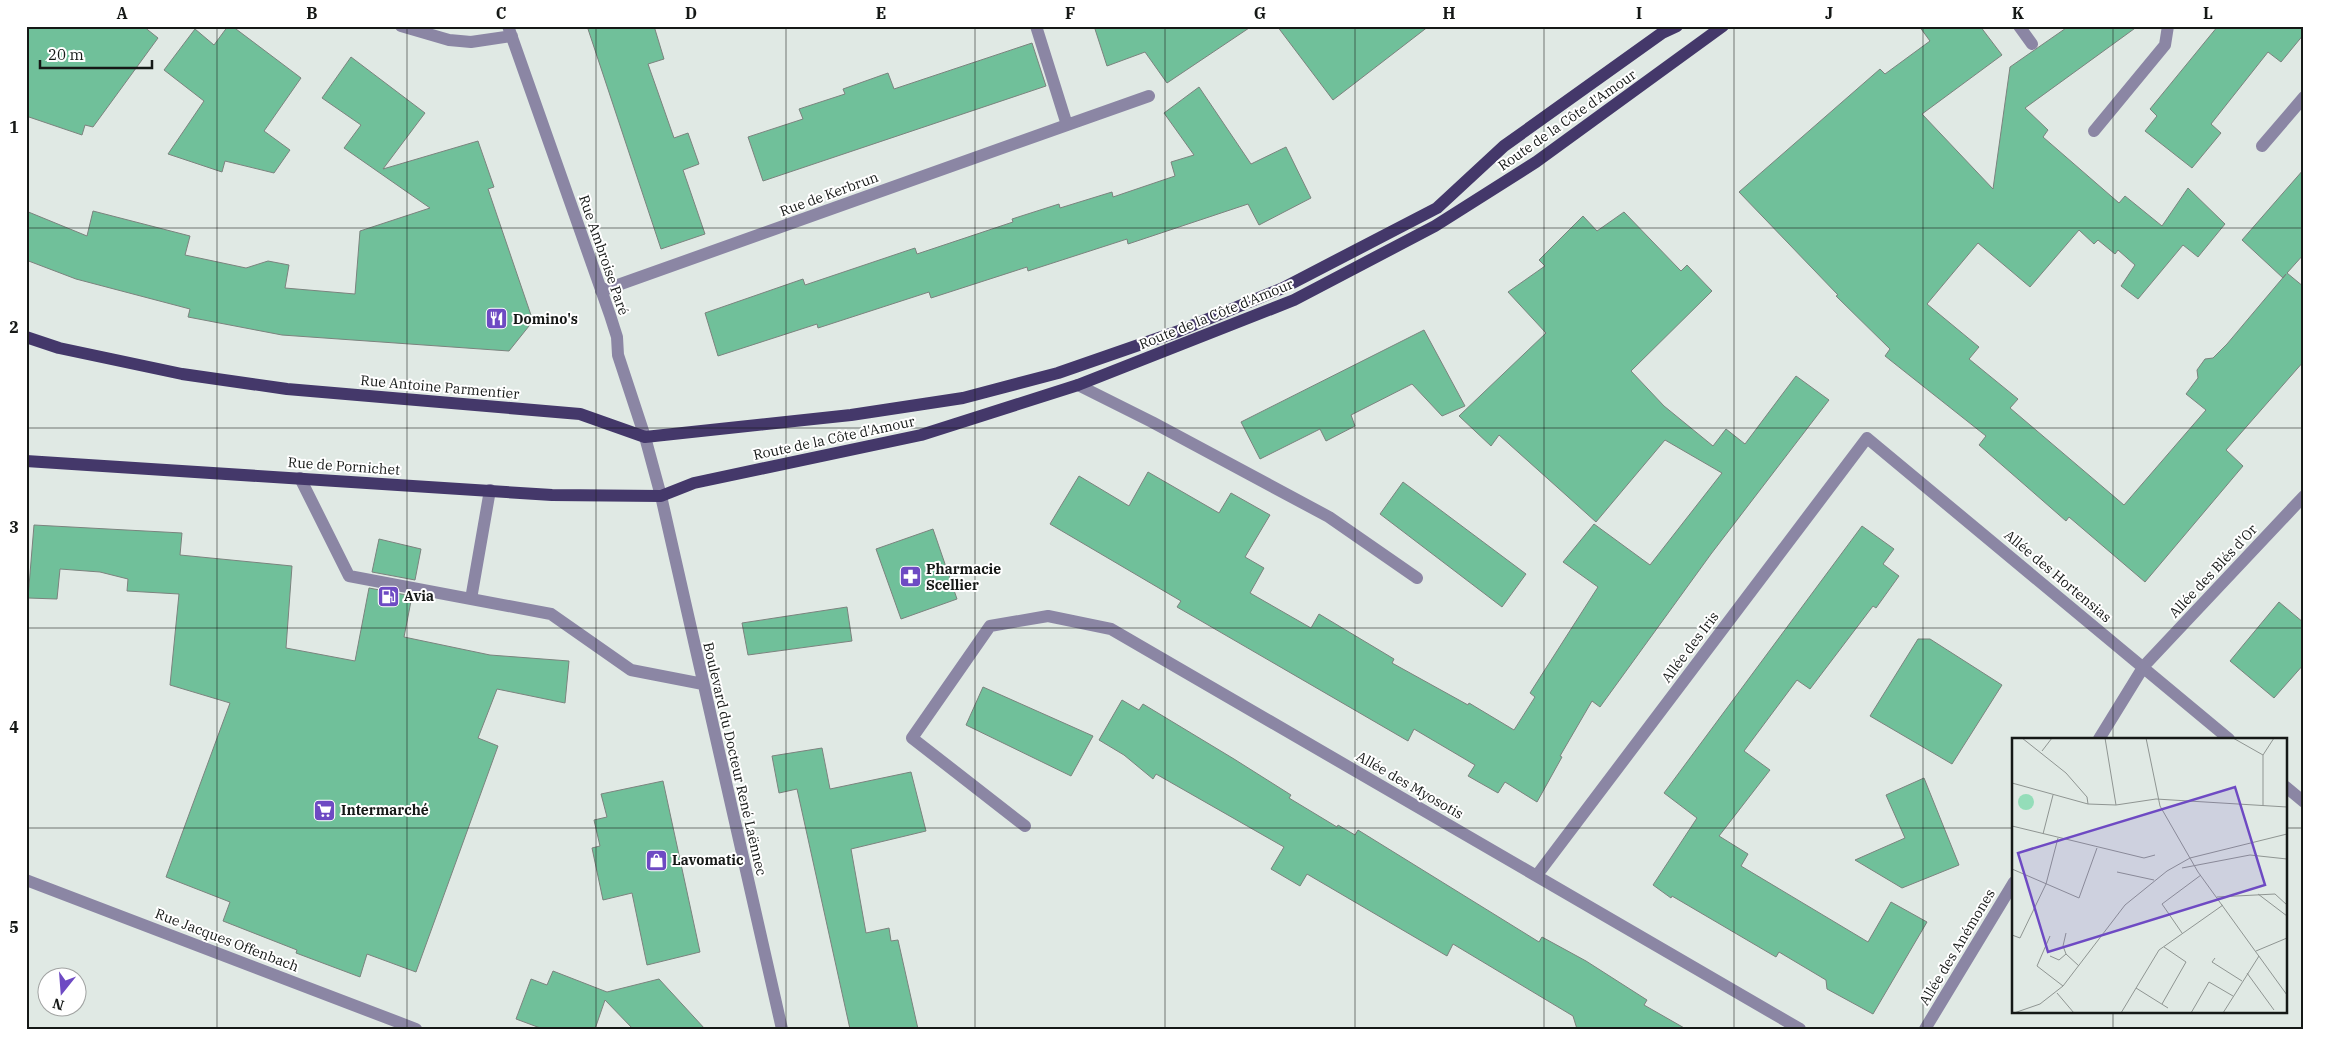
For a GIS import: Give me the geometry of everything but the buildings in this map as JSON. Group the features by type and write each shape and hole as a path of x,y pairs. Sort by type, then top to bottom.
{"main road":[{"name":"Route de la Côte d'Amour","path":"851,415 963,398 1058,373 1179,331 1283,288 1437,208 1504,146 1662,34 1678,26"},
{"name":"Route de la Côte d'Amour","path":"661,496 694,483 921,435 1078,385 1294,300 1435,226 1536,162 1723,26"},
{"name":"Rue Antoine Parmentier","path":"26,337 59,348 182,374 287,389 580,414 645,437 851,415"},
{"name":"Rue de Pornichet","path":"26,461 552,494 661,496"}],"street":[{"path":"401,26 449,40 471,42 510,31"},
{"path":"1036,26 1068,125"},
{"path":"2019,26 2032,44"},
{"path":"2094,131 2165,45 2168,26"},
{"name":"Rue Ambroise Paré","path":"510,31 617,336 618,355 645,437 661,496"},
{"name":"Rue de Kerbrun","path":"602,290 1149,96"},
{"path":"2262,146 2304,97"},
{"path":"1078,385 1152,422 1329,517 1416,578"},
{"name":"Allée des Hortensias","path":"1867,438 2144,666 2228,738"},
{"name":"Allée des Iris","path":"1536,875 1867,438"},
{"path":"300,478 349,576 551,614 630,670 703,684"},
{"path":"471,599 490,490"},
{"name":"Boulevard du Docteur René Laënnec","path":"661,496 782,1029"},
{"name":"Allée des Blés d'Or","path":"2144,666 2304,496"},
{"name":"Allée des Myosotis","path":"1025,826 912,738 990,626 1048,616 1111,629 1800,1029"},
{"path":"2100,738 2144,666"},
{"path":"2288,789 2304,802"},
{"name":"Rue Jacques Offenbach","path":"26,880 416,1029"},
{"name":"Allée des Anémones","path":"1925,1029 2012,885"}],"place":[{"name":"Domino's","path":"497,319"},
{"name":"Pharmacie Scellier","path":"910,577"},
{"name":"Avia","path":"388,596"},
{"name":"Intermarché","path":"325,810"},
{"name":"Lavomatic","path":"656,860"}]}
